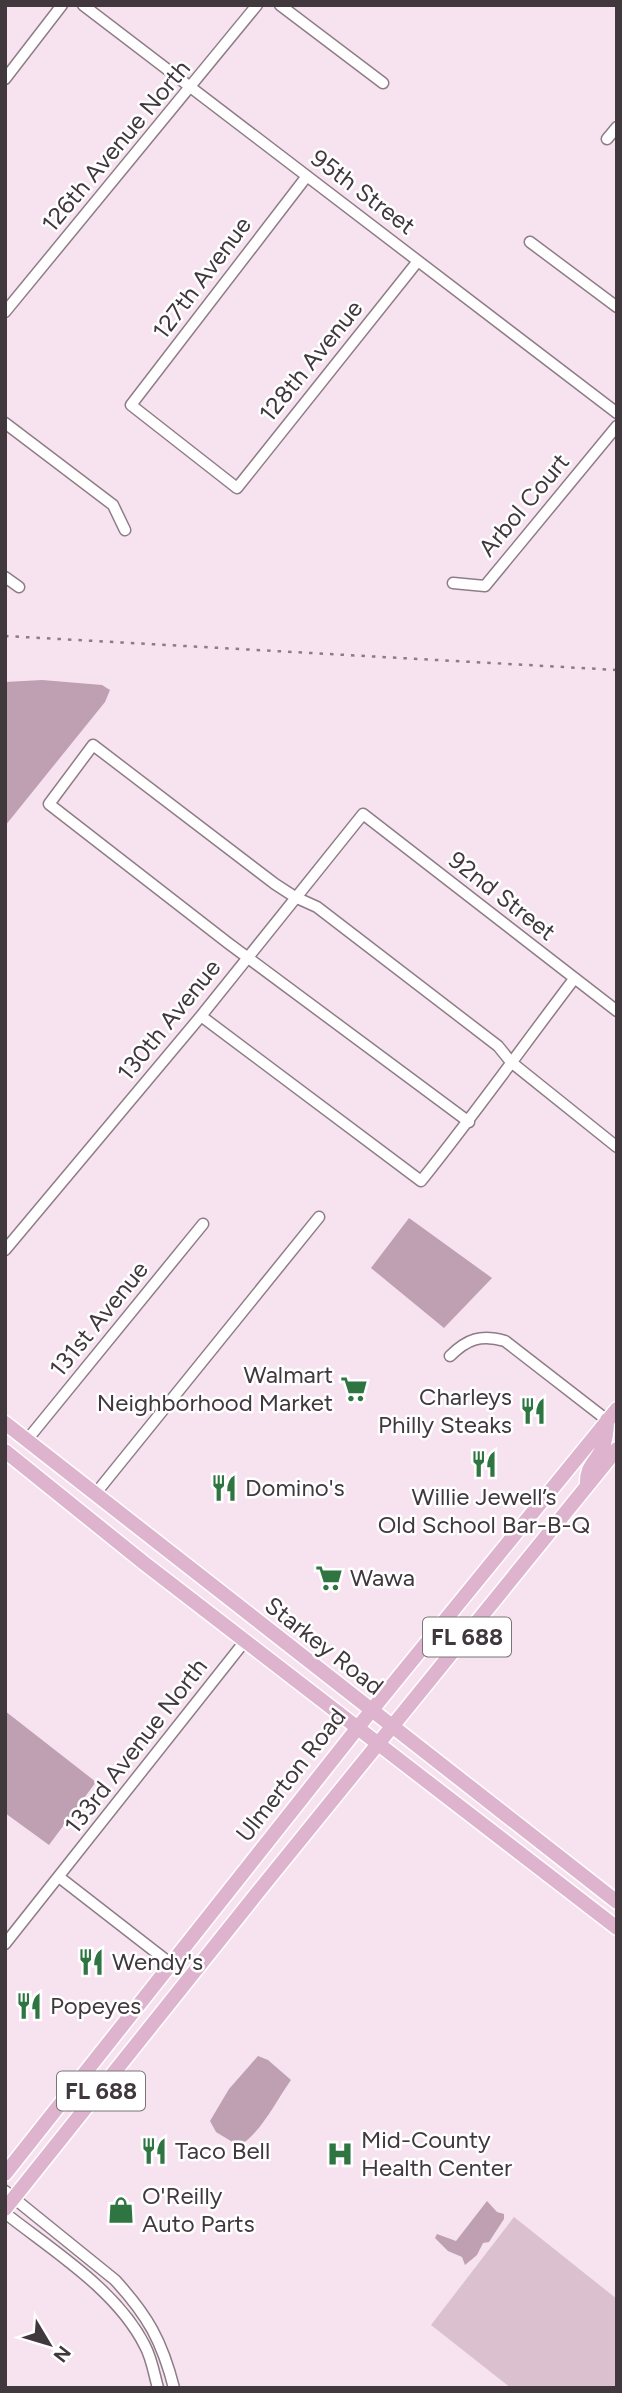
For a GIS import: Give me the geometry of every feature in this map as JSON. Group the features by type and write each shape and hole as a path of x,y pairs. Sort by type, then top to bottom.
{"main road":[{"path":"587,1486 586,1472 602,1449 612,1414"},
{"name":"Ulmerton Road","path":"5,2174 371,1711 612,1414"},
{"name":"Starkey Road","path":"5,1423 617,1902"},
{"name":"Ulmerton Road","path":"7,2203 617,1449"},
{"name":"Starkey Road","path":"5,1451 245,1641 617,1928"},
{"path":"124,1546 163,1547"}],"street":[{"path":"5,79 62,5"},
{"name":"95th Street","path":"83,5 617,413"},
{"name":"126th Avenue North","path":"5,312 257,5"},
{"path":"280,5 383,83"},
{"path":"607,139 617,128"},
{"name":"127th Avenue","path":"237,488 131,405 307,176"},
{"path":"530,242 617,307"},
{"name":"128th Avenue","path":"237,488 418,261"},
{"path":"5,423 113,505 125,530"},
{"name":"Arbol Court","path":"453,583 485,586 617,426"},
{"path":"5,577 19,587"},
{"path":"469,1122 49,804 93,745 295,897 317,907 498,1046 511,1062 617,1147"},
{"name":"130th Avenue","path":"5,1250 201,1016 363,814"},
{"name":"92nd Street","path":"363,814 617,1011"},
{"path":"201,1016 421,1181 469,1122 574,979"},
{"path":"96,1493 319,1217"},
{"name":"131st Avenue","path":"27,1440 204,1224"},
{"path":"450,1356 472,1339 484,1336 505,1341 612,1414"},
{"name":"133rd Avenue North","path":"5,1944 245,1641"},
{"path":"59,1877 171,1964"},
{"path":"7,2203 117,2305 147,2349 158,2388"},
{"path":"7,2203 115,2280 146,2317 156,2335 174,2388"}],"shaded area":[{"path":"42,680 102,685 110,690 105,702 5,826 5,682"},
{"path":"409,1218 492,1278 444,1328 371,1268"},
{"path":"5,1711 96,1782 49,1845 5,1813"},
{"path":"258,2056 268,2060 291,2080 261,2125 239,2146 216,2132 210,2121 229,2089"},
{"path":"487,2201 497,2212 504,2214 504,2219 489,2242 483,2243 477,2255 465,2265 462,2257 448,2251 435,2238 437,2234 456,2241"},
{"path":"514,2217 617,2299 617,2388 511,2388 431,2325"}],"railway":[{"path":"5,636 617,670"}],"place":[{"name":"Walmart Neighborhood Market","path":"354,1389"},
{"name":"Charleys Philly Steaks","path":"533,1411"},
{"name":"Willie Jewell’s Old School Bar-B-Q","path":"484,1464"},
{"name":"Domino's","path":"224,1488"},
{"name":"Wawa","path":"329,1578"},
{"name":"Wendy's","path":"91,1962"},
{"name":"Popeyes","path":"29,2006"},
{"name":"Taco Bell","path":"154,2151"},
{"name":"Mid-County Health Center","path":"340,2154"},
{"name":"O'Reilly Auto Parts","path":"121,2210"}]}
